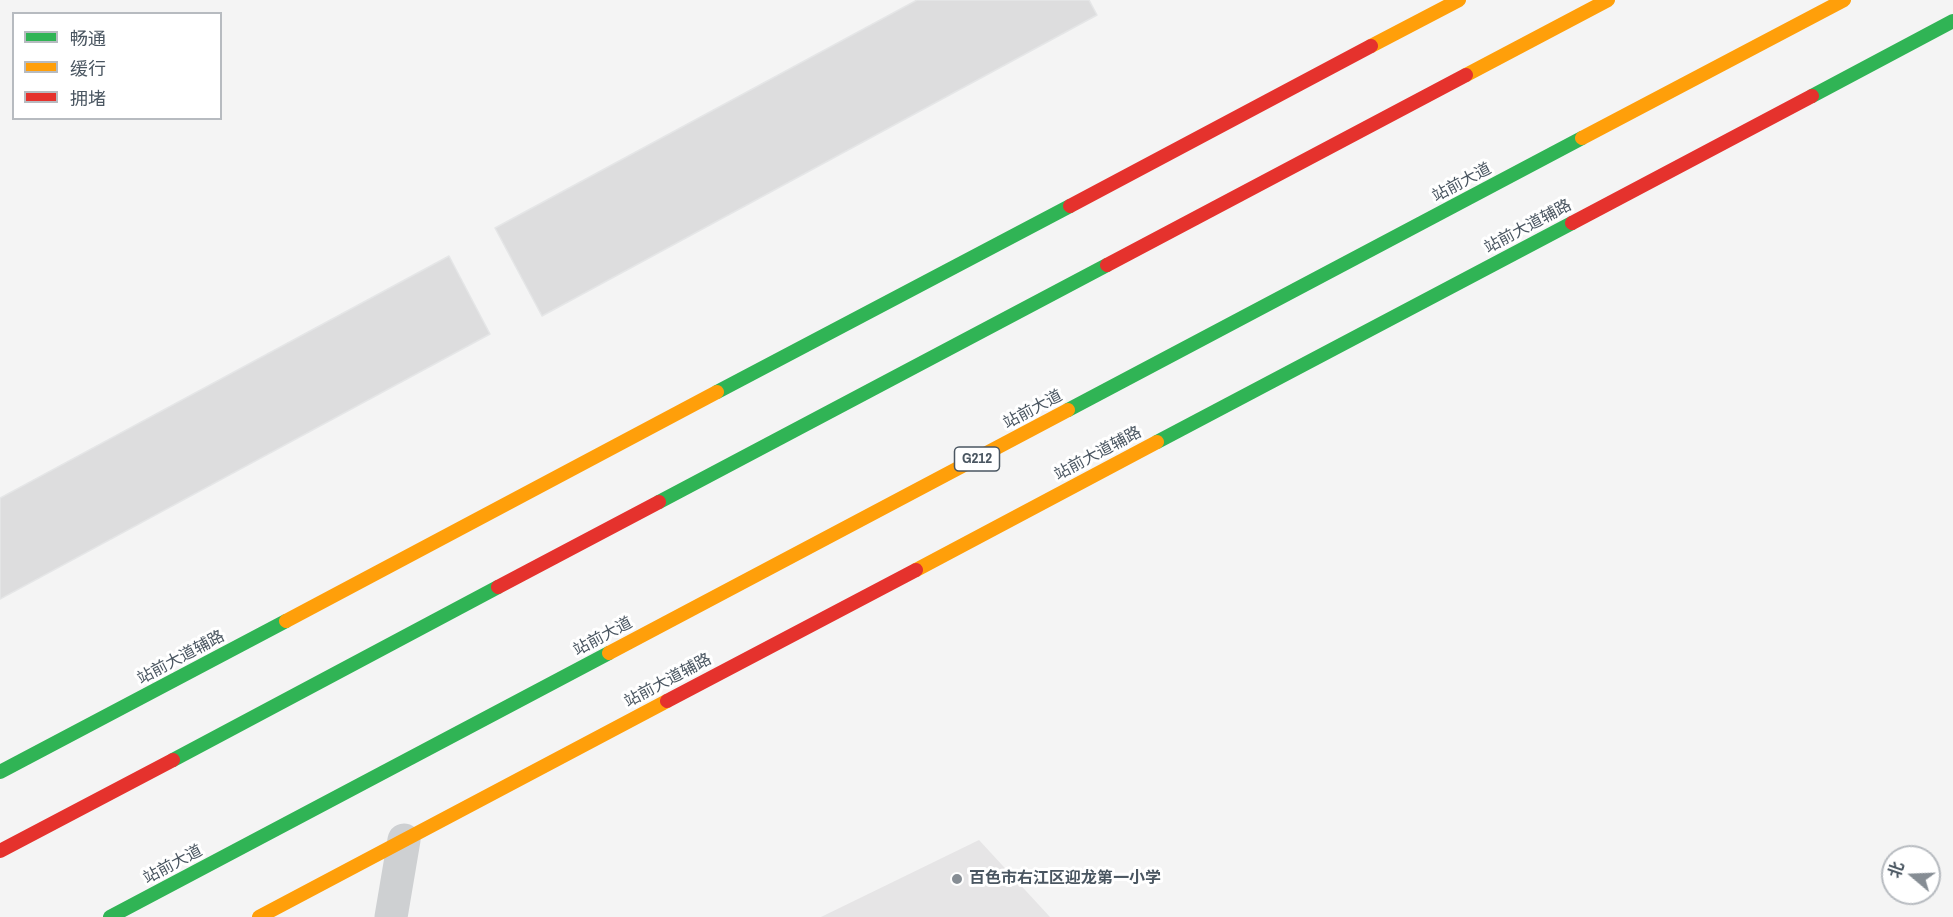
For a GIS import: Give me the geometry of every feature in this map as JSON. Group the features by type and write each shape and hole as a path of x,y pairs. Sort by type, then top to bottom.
{"main road":[{"name":"站前大道辅路","path":"0,772 1459,0"},
{"path":"0,851 1608,0"},
{"name":"站前大道","path":"110,917 1844,0"},
{"name":"站前大道辅路","path":"259,917 1953,21"}],"street":[{"path":"391,917 404,840"}],"shaded area":[{"name":"百色市右江区迎龙第一小学","path":"979,840 1050,917 821,917"}],"building":[{"path":"917,0 1089,0 1097,15 542,316 495,228"},
{"path":"449,256 490,334 0,599 0,498"}],"traffic: fast":[{"path":"1812,96 1953,21"},
{"path":"1068,410 1582,138"},
{"path":"717,392 1070,206"},
{"path":"1157,442 1572,223"},
{"path":"659,502 1107,265"},
{"path":"173,760 498,587"},
{"path":"0,772 286,621"},
{"path":"110,917 609,653"}],"traffic: slow":[{"path":"1371,46 1459,0"},
{"path":"1466,75 1608,0"},
{"path":"1582,138 1844,0"},
{"path":"286,621 717,392"},
{"path":"609,653 1068,410"},
{"path":"916,570 1157,442"},
{"path":"259,917 667,701"}],"traffic: jam":[{"path":"1070,206 1371,46"},
{"path":"1107,265 1466,75"},
{"path":"1572,223 1812,96"},
{"path":"498,587 659,502"},
{"path":"667,701 916,570"},
{"path":"0,851 173,760"}],"place":[{"name":"百色市右江区迎龙第一小学","path":"957,879"}]}
